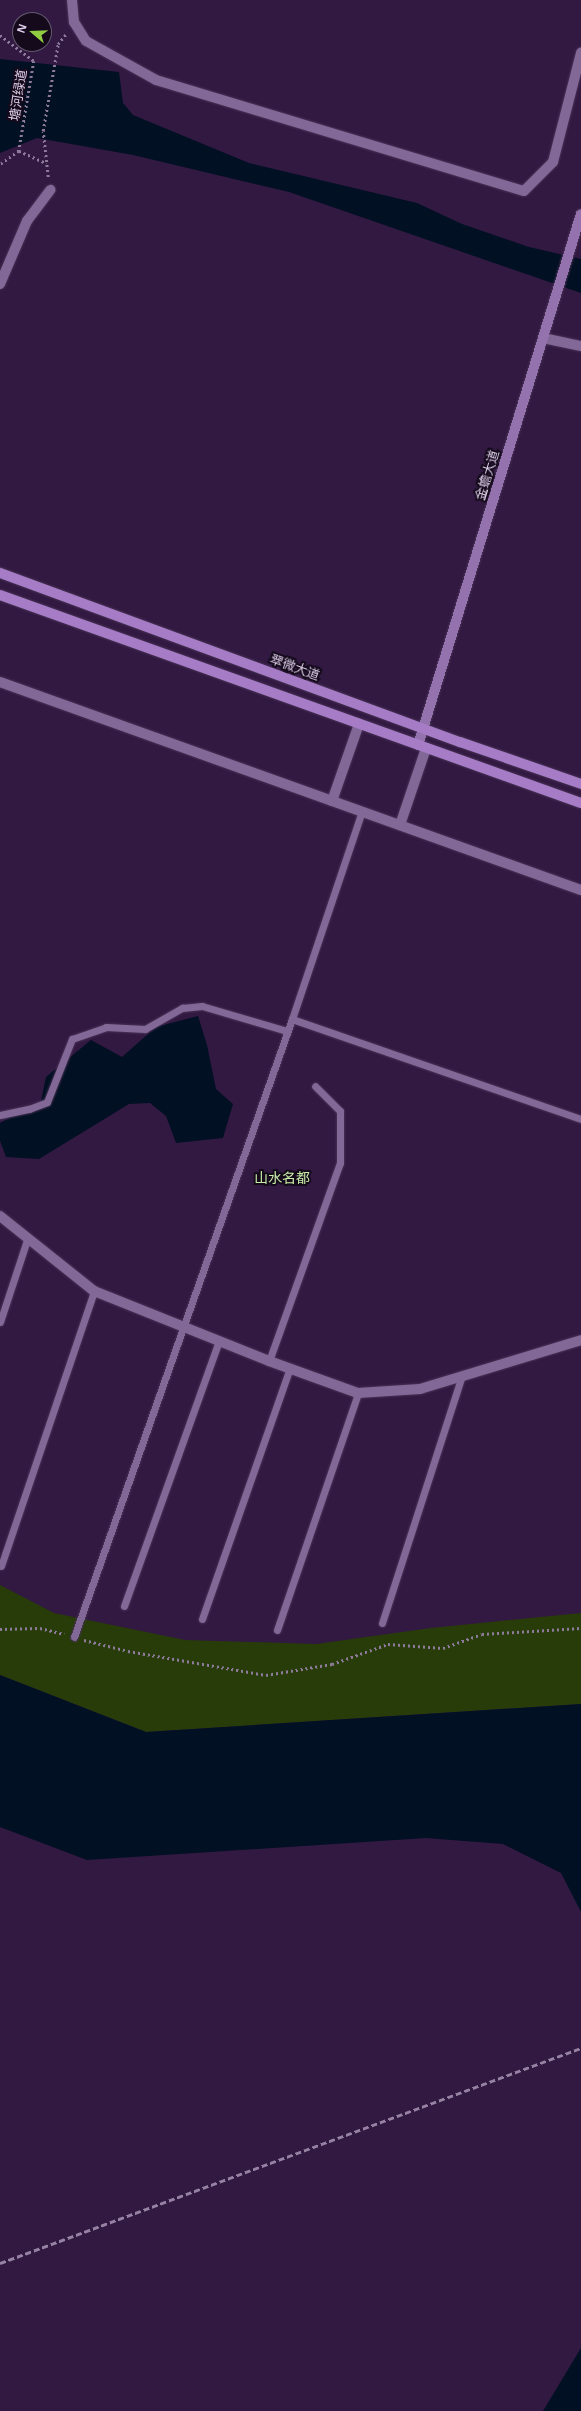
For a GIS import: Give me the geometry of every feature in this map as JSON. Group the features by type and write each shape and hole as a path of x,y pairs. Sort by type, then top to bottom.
{"main road":[{"name":"翠微大道","path":"0,573 423,728 581,784"},
{"path":"0,595 581,803"}],"street":[{"path":"72,0 74,22 86,40 156,80 524,191 553,162 581,53"},
{"path":"0,284 27,221 50,190"},
{"name":"金蟾大道","path":"422,747 423,728 581,214"},
{"path":"543,338 581,346"},
{"path":"0,682 581,890"},
{"path":"332,801 359,724"},
{"path":"400,825 422,747"},
{"path":"0,1216 27,1240 94,1291 269,1361 358,1393 420,1389 581,1340"}],"lane":[{"path":"74,1637 182,1327 292,1019 362,811"},
{"path":"0,1114 29,1109 47,1102 72,1039 106,1026 146,1029 182,1008 202,1006 287,1031"},
{"path":"292,1019 581,1119"},
{"path":"269,1361 340,1163 340,1111 315,1086"},
{"path":"0,1322 27,1240"},
{"path":"0,1566 94,1291"},
{"path":"124,1606 219,1341"},
{"path":"202,1618 290,1368"},
{"path":"382,1622 462,1376"},
{"path":"278,1630 358,1393"}],"path":[{"path":"50,190 43,131 58,44 74,22"},
{"name":"塘河绿道","path":"0,36 34,61 19,151"},
{"path":"0,165 19,151 46,163"},
{"path":"0,1629 40,1628 128,1651 266,1675 332,1664 388,1644 443,1648 482,1634 581,1628"}],"green space":[{"path":"0,1585 54,1613 185,1640 316,1644 431,1628 581,1613 581,1704 146,1732 0,1675"}],"water":[{"path":"0,59 119,72 123,103 133,115 249,163 417,203 462,224 529,247 581,259 581,293 289,192 133,155 37,138 0,153"},
{"path":"198,1016 207,1045 216,1089 233,1104 223,1138 176,1143 166,1116 150,1103 129,1104 39,1159 6,1157 0,1141 0,1123 41,1101 46,1077 91,1040 122,1057 156,1027"},
{"path":"0,1675 146,1732 581,1704 581,1912 561,1873 503,1844 426,1838 87,1860 0,1827"},
{"path":"581,2348 581,2411 543,2411"}],"railway":[{"path":"0,2263 581,2048"}],"district":[{"name":"山水名都","path":"282,1178"}]}
